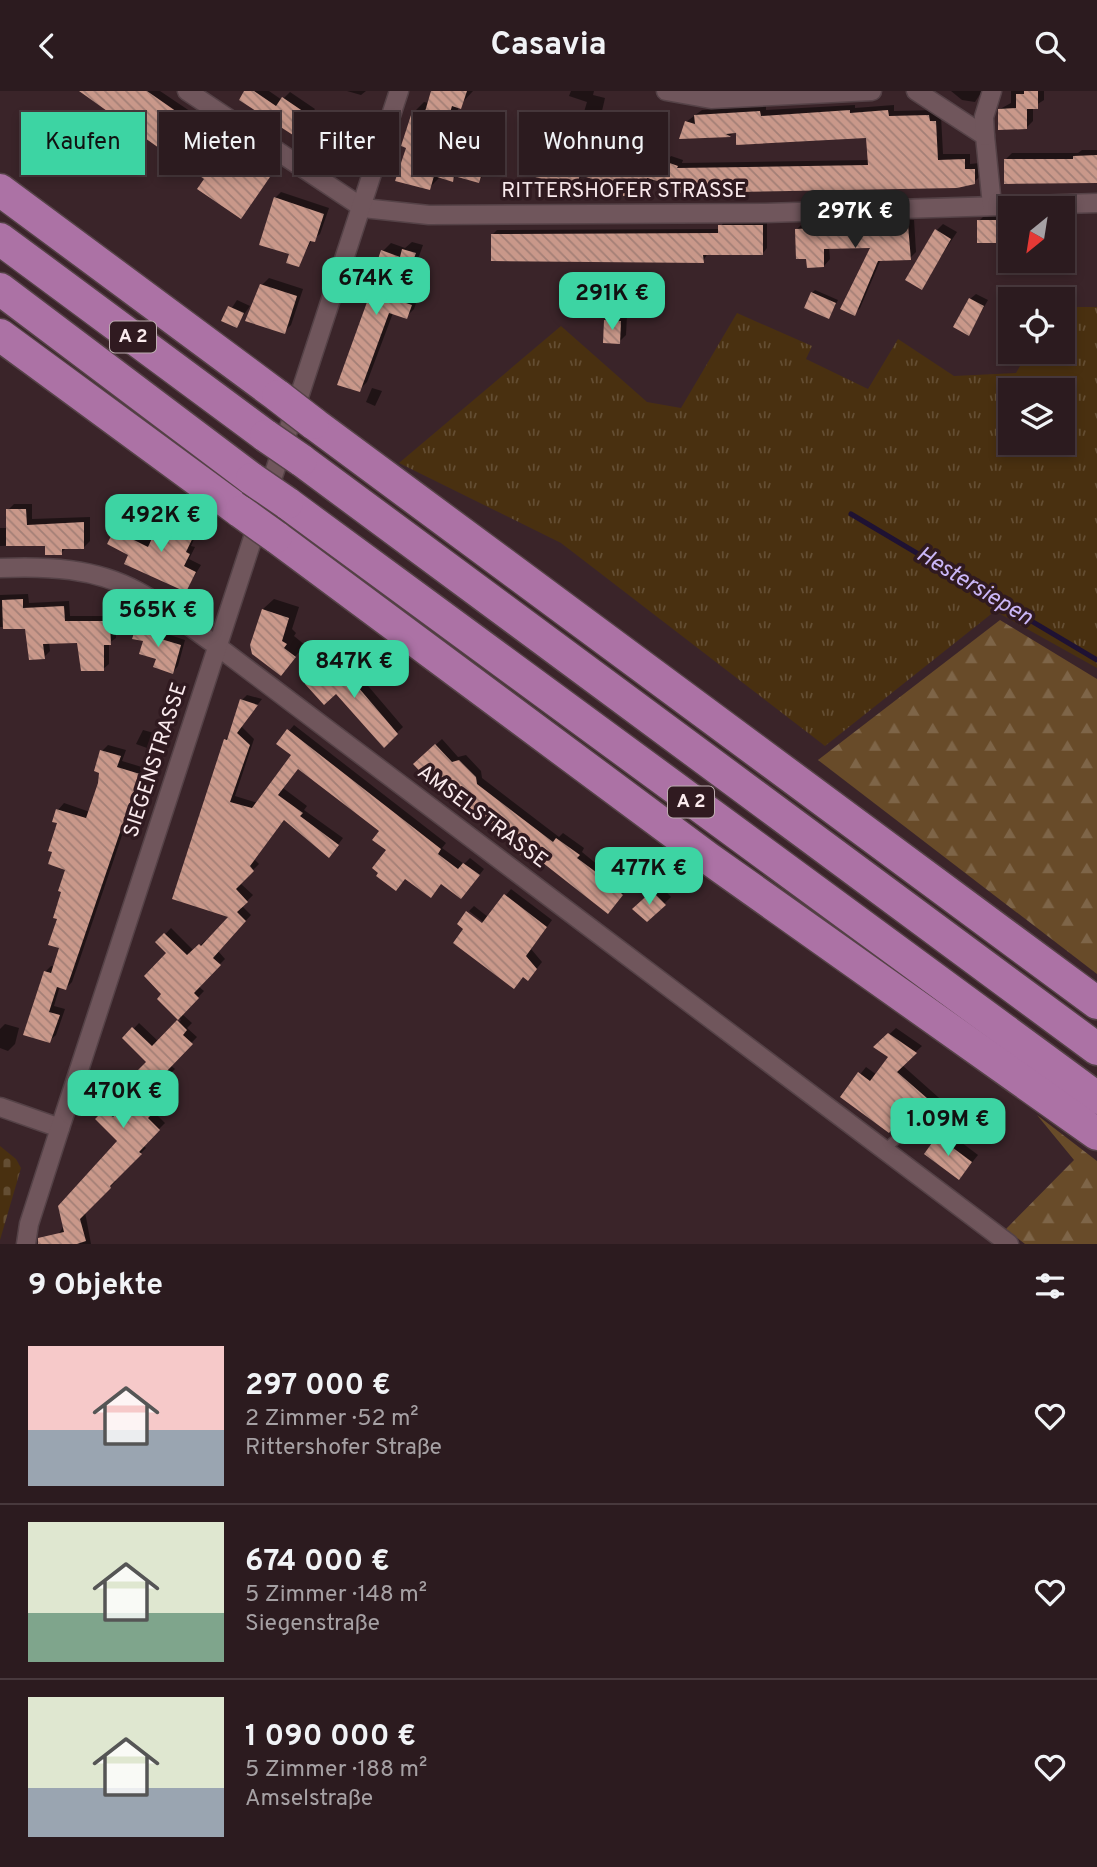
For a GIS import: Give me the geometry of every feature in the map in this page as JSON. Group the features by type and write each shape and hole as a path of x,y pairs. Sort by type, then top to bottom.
{"highway":[{"path":"0,190 1097,1003"},
{"name":"A 2","path":"0,239 1097,1049"},
{"name":"A 2","path":"0,289 252,479 1097,1098"},
{"path":"0,335 708,858 1097,1134"}],"street":[{"name":"RITTERSHOFER STRASSE","path":"187,91 363,208 429,215 765,212 1097,203"},
{"name":"SIEGENSTRASSE","path":"26,1244 29,1224 60,1128 400,91"},
{"path":"666,91 711,99 872,91"},
{"path":"916,91 985,136"},
{"path":"992,91 984,117 992,205"},
{"name":"AMSELSTRASSE","path":"0,568 42,567 93,574 137,591 217,646 1009,1244"},
{"path":"0,1107 60,1128"}],"lane":[{"path":"885,1149 900,1136 921,1131"}],"green space":[{"path":"1075,307 1097,307 1097,668 995,611 825,746 561,543 399,463 561,326 647,402 681,408 737,313 812,346 806,359 868,389 898,339 954,376 1016,373 1021,364 1075,364"},
{"path":"1000,620 1097,679 1097,974 818,760"},
{"path":"1037,1115 1097,1161 1097,1244 1025,1244 1006,1229 1074,1160"},
{"path":"0,1146 16,1159 21,1168 0,1240"}],"building":[{"path":"79,91 147,91 177,112 159,112 159,148 145,138 145,112 108,112"},
{"path":"244,91 254,91 276,106 282,97 304,112 294,112 294,136 280,127 280,112 257,112 239,100"},
{"path":"431,91 467,91 461,109 452,106 450,112 425,112"},
{"path":"1024,91 1038,91 1038,109 1027,109 1027,129 998,130 998,109 1016,108 1016,94 1024,94"},
{"path":"850,110 850,113 888,110 889,116 929,115 930,121 936,121 938,160 965,159 965,169 975,169 975,184 957,188 674,193 674,186 647,178 648,194 623,196 623,189 580,175 668,175 668,162 678,166 677,168 868,165 866,138 736,145 736,133 726,134 731,137 679,139 685,121 695,124 694,115 760,111 761,116"},
{"path":"412,112 413,175 481,175 479,183 454,176 453,182 434,176 430,190 395,181 406,148 401,146"},
{"path":"1097,155 1097,183 1004,184 1004,159 1073,159 1073,156"},
{"path":"198,175 270,177 241,219 197,189 204,179"},
{"path":"580,175 577,185 562,180 561,185 532,176"},
{"path":"274,197 324,214 315,242 310,241 299,267 286,263 289,254 259,245"},
{"path":"977,220 998,220 998,243 977,243"},
{"path":"882,221 879,227 883,223 890,226 908,225 911,260 878,261 855,316 840,309 870,248 824,249 824,267 807,268 806,259 796,259 795,229 840,227 840,222"},
{"path":"718,225 763,225 763,255 703,255 704,263 491,261 491,234 718,233"},
{"path":"935,229 951,239 922,290 905,280"},
{"path":"402,249 416,253 410,269 404,267 394,299 412,305 407,319 389,313 360,392 337,385 371,291 368,290 381,250 400,257"},
{"path":"260,284 297,296 285,334 245,321"},
{"path":"811,292 836,303 829,319 804,308"},
{"path":"969,298 984,306 969,336 953,327"},
{"path":"228,306 244,313 237,328 221,321"},
{"path":"604,320 621,321 620,344 603,343"},
{"path":"6,509 26,509 27,525 84,522 84,549 62,549 62,555 45,555 45,546 6,546"},
{"path":"176,516 198,527 186,552 190,554 184,566 196,572 186,592 124,564 128,555 107,544 114,530 148,547 153,536 164,540"},
{"path":"23,599 23,608 64,606 65,621 110,621 111,645 104,645 104,671 81,671 77,643 43,644 45,659 29,660 25,629 3,629 2,600"},
{"path":"262,609 289,618 282,641 287,644 284,648 296,657 281,676 252,654 250,645"},
{"path":"137,624 153,629 151,636 181,645 173,674 153,667 156,659 139,654 143,641 132,639"},
{"path":"358,662 371,675 358,687 398,734 384,748 336,694 324,705 305,684 322,669 332,680 339,674 342,677"},
{"path":"240,699 258,705 237,733 250,745 230,802 252,808 291,755 276,744 287,729 441,849 438,854 458,869 463,863 480,875 461,899 441,884 431,898 405,879 396,891 376,876 378,873 372,868 386,850 372,840 379,831 298,769 278,795 303,813 300,816 339,845 329,858 284,820 250,866 254,871 236,889 248,902 237,912 246,921 213,958 221,965 194,993 199,998 178,1020 157,999 161,994 144,976 166,953 155,942 164,933 187,955 199,944 201,946 228,917 172,899 224,739 227,740"},
{"path":"435,744 452,762 459,760 476,777 477,784 553,842 556,838 580,855 577,858 612,884 623,895 608,914 538,859 534,865 514,850 516,847 487,820 435,783 433,785 413,764"},
{"path":"100,750 121,756 117,767 140,774 66,990 57,987 49,1012 60,1015 50,1043 23,1035 44,971 51,973 59,948 48,945 57,919 53,918 65,870 48,864 52,852 48,851 57,823 52,822 56,809 86,818 98,783 99,773 94,771"},
{"path":"652,891 666,905 647,922 632,909"},
{"path":"504,894 547,927 526,956 537,969 528,981 523,977 514,989 453,943 463,929 457,924 466,911 482,923"},
{"path":"177,1020 187,1030 183,1035 193,1044 166,1072 170,1076 149,1098 158,1108 148,1118 160,1130 139,1152 142,1154 80,1219 86,1241 77,1244 38,1244 38,1238 64,1232 58,1206 117,1141 95,1119 105,1109 113,1117 140,1090 129,1079 146,1062 122,1038 132,1027 152,1046"},
{"path":"888,1033 917,1053 897,1072 943,1112 932,1122 915,1105 900,1125 897,1123 889,1133 840,1097 858,1072 870,1081 888,1057 873,1047"},
{"path":"937,1136 972,1162 959,1180 924,1154"}],"waterway":[{"name":"Hestersiepen","path":"851,514 1097,660"}]}
